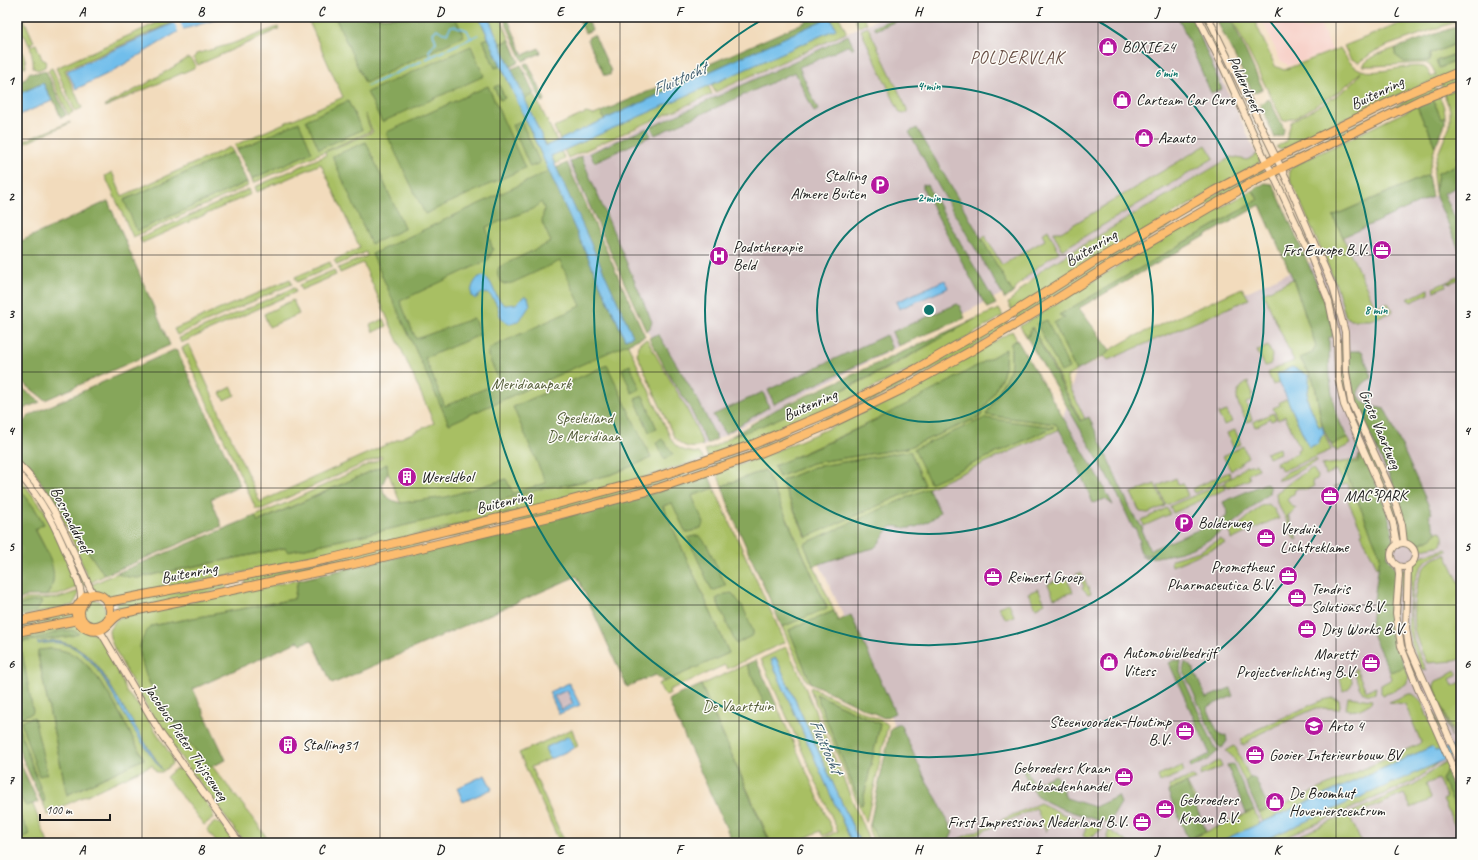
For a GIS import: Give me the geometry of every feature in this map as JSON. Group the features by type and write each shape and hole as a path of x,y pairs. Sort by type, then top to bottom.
{"highway":[{"name":"Buitenring","path":"108,602 328,559 542,508 657,477 754,444 835,410 916,369 1016,311 1094,262 1208,195 1276,158 1404,95 1461,71"},
{"name":"Buitenring","path":"106,623 126,612 358,563 558,515 667,486 753,456 873,404 926,376 1036,312 1107,267 1281,167 1420,100 1461,84"},
{"path":"80,622 80,610 87,596"},
{"path":"17,621 74,609 87,596 102,596 108,602 110,609 106,623 87,629 80,622 76,612 77,607"},
{"path":"17,632 80,622"}],"main road":[{"name":"Polderdreef","path":"1198,17 1272,172"},
{"name":"Polderdreef","path":"1208,17 1281,167"},
{"name":"Grote Vaartweg","path":"1281,167 1333,287 1345,332 1346,372 1351,402 1392,492 1402,525 1404,543"},
{"name":"Grote Vaartweg","path":"1272,172 1329,302 1337,340 1338,377 1344,405 1382,492 1393,523 1397,545"},
{"name":"Bosranddreef","path":"17,463 37,484 60,521 87,596"},
{"name":"Bosranddreef","path":"17,472 30,486 55,525 79,582 87,596"},
{"path":"1398,566 1408,566 1414,561 1415,555 1412,546 1404,543 1397,545 1394,547 1391,554 1393,561 1398,566 1399,575 1396,613 1401,646 1418,689 1461,786"},
{"path":"1408,566 1406,628 1409,647 1460,762"},
{"name":"Jacobus Pieter Thijsseweg","path":"106,623 102,634 161,734 240,843"}],"shaded area":[{"path":"882,17 1194,17 1260,162 702,447 567,161"},
{"path":"1261,17 1298,17 1304,30 1320,23 1332,50 1289,66 1280,60"},
{"path":"1461,184 1461,843 949,843 807,537 1060,429 1076,371 1313,261 1351,233"},
{"path":"567,690 573,704 560,710 554,696"}],"green space":[{"path":"17,17 23,17 34,42 29,45 17,22"},
{"path":"170,17 172,23 65,70 82,108 75,111 56,68"},
{"name":"Meridiaanpark","path":"307,17 479,17 673,443 686,451 699,453 704,459 600,491 339,553 111,599 95,591 91,585 117,573 123,576 137,578 285,548 288,552 409,524 385,465 257,522 255,516 382,458 381,456 262,509 256,509 182,348 189,344 260,502 434,423 363,263 340,273 338,268 367,256 366,252 337,265 334,260 360,248 321,164 257,192 255,187 326,155 325,152 373,132 365,114 371,131 253,183 252,179 312,152 257,142 237,150 235,145 343,97","holes":["629,467 613,474 568,485"]},
{"path":"335,17 455,17 464,36 365,83"},
{"path":"488,17 500,17 510,40 500,44"},
{"path":"503,17 507,17 523,55 539,48 541,53 523,61"},
{"path":"578,17 587,17 592,30 585,33"},
{"path":"807,17 832,17 706,74 703,67 805,22"},
{"path":"830,17 839,17 846,33 715,92 711,84 835,29"},
{"path":"855,17 864,17 867,23 858,27"},
{"path":"896,17 905,17 876,30 874,27"},
{"path":"1178,17 1192,17 1222,89 1211,93"},
{"path":"1201,17 1204,18 1236,80 1220,56"},
{"path":"1215,17 1230,17 1263,89 1253,93"},
{"path":"1231,17 1253,17 1275,66 1284,70 1340,48 1351,63 1361,70 1375,72 1417,66 1424,67 1431,77 1436,75 1432,67 1426,63 1363,66 1369,59 1396,48 1395,55 1430,60 1430,54 1461,42 1461,52 1436,61 1440,68 1461,59 1461,69 1372,106 1287,148 1279,149 1276,147 1286,141 1291,122 1339,94 1356,80 1361,72 1340,91 1295,118 1283,121"},
{"path":"1417,17 1461,17 1461,20 1389,45 1372,53 1359,63 1350,58 1344,46"},
{"path":"1461,25 1461,42 1430,54 1430,61 1404,62 1395,55 1396,48"},
{"path":"278,27 279,29 198,65 194,58 196,54 231,44"},
{"path":"868,27 907,109 907,112 904,114 900,113 863,35 861,30"},
{"path":"593,35 595,36 611,71 610,75 604,75 588,40 588,38"},
{"path":"848,35 854,48 853,49 847,46 799,67 818,110 814,112 795,72 655,135 651,127 819,50"},
{"path":"17,37 25,59 26,67 17,66"},
{"path":"489,38 502,66 495,68 483,40"},
{"path":"510,40 519,62 510,67 500,44"},
{"path":"36,44 42,59 46,61 45,67 38,70 33,68 33,59 30,46"},
{"path":"471,46 484,76 382,122 367,92"},
{"path":"1461,52 1461,59 1439,68 1436,61"},
{"path":"188,58 191,59 196,67 105,107 106,105 144,85"},
{"path":"528,63 545,100 542,102 524,64"},
{"path":"521,65 534,94 524,99 511,69"},
{"path":"52,68 73,112 68,115 48,70"},
{"path":"700,69 703,75 604,120 601,112"},
{"path":"46,71 66,115 61,118 54,101 52,101 43,83 17,95 17,83 25,79 30,72 38,73"},
{"path":"1461,75 1461,82 1442,89 1440,83"},
{"path":"499,85 505,98 500,100 494,87"},
{"path":"708,85 712,94 568,158 564,150"},
{"path":"488,86 525,168 425,214 387,135 387,132"},
{"path":"1434,86 1437,91 1287,161 1292,156 1356,124 1382,113"},
{"path":"1461,87 1461,93 1457,95 1461,105 1461,148 1457,158 1461,157 1461,163 1438,173 1435,192 1433,176 1436,159 1450,125 1450,110 1444,94"},
{"path":"534,94 557,141 546,146 524,99"},
{"path":"1439,96 1444,106 1445,114 1445,117 1441,119 1433,99"},
{"path":"1269,99 1284,129 1283,135 1275,138 1260,104"},
{"path":"1433,99 1441,119 1445,117 1445,124 1435,147 1427,125 1425,125 1417,106"},
{"path":"348,101 362,130 319,149 306,120"},
{"path":"1417,106 1425,125 1427,125 1435,147 1428,175 1333,216 1375,306 1377,307 1386,303 1389,304 1392,312 1370,320 1351,320 1346,317 1336,284 1290,178 1289,171 1293,166"},
{"path":"601,112 604,120 560,140 554,127 586,113 594,115"},
{"path":"521,121 540,163 530,167 512,125"},
{"path":"299,122 312,152 252,179 237,150"},
{"path":"70,123 17,147 17,144"},
{"path":"647,128 651,136 594,162 590,153"},
{"path":"917,128 1013,293 1005,299 939,187 909,132"},
{"path":"366,142 404,227 404,229 371,244 333,158 333,156"},
{"path":"1206,145 1214,158 1062,250 1054,232 1061,232"},
{"path":"230,147 233,152 124,200 139,230 247,182 248,186 133,237 105,176 112,172 122,196"},
{"path":"561,151 565,159 555,164 551,156"},
{"path":"233,152 247,182 137,231 124,200"},
{"path":"1259,154 1259,163 1012,310 1008,303 1043,269 1231,157 1247,160"},
{"path":"581,156 652,322 650,328 646,331 570,162"},
{"path":"567,163 645,336 449,424 372,254 549,171 625,339 632,336 556,168","holes":["541,202 544,208 542,222 551,242 499,267 498,277 504,284 512,283 560,261 581,306 492,347 488,351 488,356 500,382 445,406 425,358 480,335 474,318 416,339 400,301 488,260 493,250 486,227 535,208"]},
{"path":"1461,163 1461,185 1444,193 1461,232 1461,254 1435,192 1438,173"},
{"path":"1262,169 1264,171 1263,173 1147,239 1017,319 1015,315 1107,258 1199,203"},
{"path":"1428,175 1432,197 1343,237 1333,216"},
{"path":"1265,183 1272,184 1277,193 1322,295 1332,325 1333,337 1329,337 1331,387 1337,415 1348,438 1332,445 1324,429 1313,380 1300,358 1312,353 1316,346 1293,279 1260,205 1079,308 1110,350 1104,356 1076,371 1054,323 1065,317 1059,315 1258,200 1253,190"},
{"path":"923,184 927,185 996,304 987,308 923,189"},
{"path":"249,189 251,194 142,243 140,238"},
{"path":"1253,190 1258,200 1059,315 1065,317 1054,323 1076,371 1067,377 1067,380 1085,419 1081,421 1032,327 1027,338 1020,326 1180,228 1193,223"},
{"path":"108,201 170,345 45,400 17,378 17,243"},
{"path":"1048,230 1059,252 1034,270 1022,281 1013,293 981,239 985,236 1002,265 1045,240 1042,234"},
{"path":"330,262 332,267 297,282 295,277"},
{"path":"334,270 336,275 301,290 299,285"},
{"path":"1460,276 1460,279 1445,283 1446,286 1434,291 1433,288"},
{"path":"290,279 292,284 177,335 174,329"},
{"path":"1293,279 1316,346 1312,354 1300,359 1314,381 1322,426 1319,427 1307,399 1309,384 1279,382 1273,385 1268,373 1278,367 1294,361 1263,293"},
{"path":"294,288 296,292 181,343 179,338"},
{"path":"1242,288 1249,299 1108,360 1104,356 1110,350 1131,338"},
{"path":"1429,289 1429,294 1411,302 1407,299"},
{"path":"293,300 299,314 269,327 264,314"},
{"path":"957,304 959,305 965,318 898,346 892,332"},
{"path":"999,309 1003,316 927,361 816,416 708,458 705,450 712,448 732,436 777,419 856,384 894,365 975,319"},
{"path":"384,319 387,326 373,332 370,325"},
{"path":"975,319 910,355 821,400 749,431 732,436 777,409"},
{"path":"1047,320 1069,368 1061,372 1037,324"},
{"path":"1006,321 1009,326 955,358 845,415 715,467 713,463 786,435 857,404 933,364"},
{"path":"1032,327 1080,421 1089,417 1131,510 1143,529 1141,530 1150,550 1222,520 1228,513 1223,502 1266,483 1270,488 1269,493 1220,533 1199,545 1187,550 1155,557 1146,558 1141,556 1154,555 1143,554 1140,551 1138,543 1140,542 1135,527 1133,528 1114,487 1027,338"},
{"path":"1012,331 1017,340 1011,343 1010,370 986,415 1056,424 1060,429 804,544 834,611 789,630 811,683 806,680 782,627 827,607 765,470 722,486 717,473 756,459 868,410 905,392","holes":["1006,349 1003,375 980,417 907,448 812,463 779,477 775,466 921,398","985,419 1054,427 945,476 915,449","910,451 925,485 806,537 781,481 814,467"]},
{"path":"659,335 699,402 717,439 707,444 690,408 668,373 649,338"},
{"path":"886,335 892,349 774,404 768,390"},
{"path":"647,339 684,404 698,431 703,445 699,447 687,447 674,437 637,354 640,342"},
{"path":"1017,340 1099,478 1113,505 1105,499 1093,503 1069,447 1056,424 986,415 1010,370 1011,343"},
{"path":"1340,341 1344,341 1346,382 1364,434 1360,437 1346,401 1341,379"},
{"path":"1268,346 1272,355 1271,364 1265,366 1257,351"},
{"path":"1006,349 1003,375 980,417 907,448 812,463 779,477 774,466 834,440 892,412"},
{"path":"174,350 177,351 240,485 211,499 222,526 105,575 38,478 17,457 17,428 30,415"},
{"path":"1349,351 1362,351 1372,378 1360,388 1358,393 1360,398 1369,405 1385,409 1432,513 1429,515 1436,532 1432,538 1414,546 1407,540 1405,524 1395,488 1356,405 1349,370"},
{"name":"Speeleiland De Meridiaan","path":"607,365 651,458 613,474 568,485 548,487 438,518 288,552 285,548 137,578 123,576 117,573 255,516 258,522 387,464 388,472 382,485 384,494 392,500 400,503 446,497 506,479 513,493 546,483 513,407"},
{"path":"630,365 640,389 632,393 622,369"},
{"path":"1248,382 1253,394 1251,395 1253,400 1246,403 1252,420 1247,422 1237,400 1237,395 1242,386"},
{"path":"17,384 40,402 25,408 17,417"},
{"path":"232,387 235,395 224,400 220,393"},
{"path":"763,392 769,407 725,434 713,415"},
{"path":"643,396 657,429 649,432 635,399"},
{"path":"1287,399 1309,447 1318,444 1324,433 1331,450 1282,471 1279,465 1277,466 1276,462 1282,461 1298,453 1297,450 1300,448 1285,416 1278,420 1273,408 1280,405 1279,402"},
{"path":"1227,411 1232,422 1224,425 1218,414"},
{"path":"1273,413 1276,419 1271,421 1269,418 1267,421 1255,427 1253,422"},
{"path":"985,418 1054,427 930,483 914,449"},
{"path":"1235,430 1241,444 1233,447 1227,433"},
{"path":"1348,438 1351,444 1337,451 1333,449 1330,442 1332,444"},
{"path":"662,439 673,455 664,459 656,443"},
{"path":"1243,446 1248,457 1231,471 1223,456"},
{"path":"1279,448 1280,453 1268,458 1266,453"},
{"path":"1369,449 1395,507 1403,541 1400,542 1394,514 1387,494 1366,451"},
{"path":"910,451 925,485 807,537 781,481 814,467"},
{"path":"1359,455 1358,462 1345,470 1380,555 1379,566 1377,567 1361,534 1363,533 1349,503 1348,498 1353,496 1347,483 1334,488 1343,483 1337,470 1325,475 1322,465 1357,460"},
{"path":"1360,455 1365,459 1378,488 1392,530 1393,540 1387,557 1396,569 1397,575 1393,622 1397,642 1405,667 1390,672 1370,630 1380,555 1345,470 1350,463 1358,462"},
{"path":"1316,459 1317,461 1286,478 1277,480 1287,472"},
{"path":"707,464 709,470 574,509 246,585 245,579"},
{"path":"1256,464 1258,469 1248,474 1250,479 1228,488 1225,482 1246,466"},
{"path":"17,465 50,506 86,584 83,586 63,540 35,490 17,468"},
{"path":"1313,469 1318,476 1317,479 1312,481 1314,486 1307,490 1298,488 1295,490 1294,494 1289,496 1290,497 1287,500 1296,508 1293,513 1288,515 1298,540 1287,516 1297,540 1294,539 1285,517 1277,503 1276,493"},
{"path":"765,470 827,608 782,627 732,515 722,486"},
{"path":"1229,472 1231,477 1194,493 1192,489"},
{"path":"17,475 44,510 61,545 78,587 59,595 46,596 51,588 53,571 51,562 35,528 44,524 17,485"},
{"path":"709,476 714,488 692,496 704,523 701,528 686,533 672,503 663,506 729,653 664,682 655,675 627,687 577,576 332,684 312,640 301,644 299,641 193,689 226,760 210,767 178,728 148,680 143,665 140,647 145,634 151,626 294,599 298,580 556,519"},
{"path":"1176,478 1178,484 1183,483 1188,496 1166,505 1158,486"},
{"path":"1224,483 1226,489 1173,513 1170,506"},
{"path":"1155,484 1165,506 1148,513 1140,512 1131,493"},
{"path":"17,485 44,524 35,529 48,553 53,571 53,579 51,588 46,596 27,596 17,601"},
{"path":"714,488 785,642 727,669 725,665 669,690 670,694 666,696 658,684 729,653 663,506"},
{"path":"928,488 940,512 930,520 919,526 911,528 896,526 891,527 874,548 813,566 804,544"},
{"path":"54,502 105,575 90,583 71,537"},
{"path":"1268,504 1273,508 1279,519 1275,519 1231,540 1230,533 1261,506"},
{"path":"1167,508 1170,514 1144,526 1142,520"},
{"path":"1440,531 1443,538 1442,545 1422,549 1414,546 1427,541 1436,532"},
{"path":"700,536 707,545 726,586 712,591 688,538"},
{"path":"1220,539 1226,543 1172,566 1172,559 1200,551"},
{"path":"1446,549 1448,551 1430,558 1420,569 1416,578 1411,600 1411,624 1415,643 1427,671 1421,668 1408,630 1411,571 1416,559 1424,555"},
{"path":"1446,554 1461,587 1461,659 1455,661 1427,663 1414,628 1415,594 1420,577 1427,564 1433,559"},
{"path":"1402,569 1405,569 1402,623 1405,639 1418,676 1408,653 1400,620 1399,612"},
{"path":"1081,573 1091,593 1088,594 1082,588 1084,587 1079,575 1076,574"},
{"path":"1066,576 1073,592 1054,598 1048,584"},
{"path":"298,580 294,599 151,626 146,654 145,671 154,691 184,735 210,767 212,766 254,819 270,843 245,843 165,735 124,667 109,635 109,630 117,619 126,615"},
{"path":"226,584 227,589 119,611 117,603 164,593 190,591"},
{"path":"1038,589 1045,603 1036,608 1028,593"},
{"path":"79,591 73,605 17,618 17,604 26,599 58,598"},
{"path":"732,593 743,607 753,631 753,635 736,644 716,599 725,594"},
{"path":"90,599 100,601 105,608 105,615 99,622 91,622 85,616 85,611"},
{"path":"42,601 37,611 17,615 17,607 20,605 29,602"},
{"path":"1009,603 1014,616 1006,619 998,607"},
{"path":"73,611 75,619 17,630 17,623"},
{"path":"834,611 838,621 851,615 895,713 884,718 811,683 789,630"},
{"path":"74,626 96,634 112,657 127,693 141,708 172,757 172,764 162,772 156,772 152,765 61,807 48,815 17,742 17,635","holes":["53,641 65,643 77,647 92,659 99,667 132,724 162,770 143,743 98,670 89,660 74,648 63,643 37,643","50,649 61,650 72,654 79,658 88,667 106,691 144,759 67,795 38,656 38,651"]},
{"path":"72,630 79,633 61,638 17,642 17,640"},
{"path":"786,647 800,675 870,843 860,843 776,658 771,660 852,843 813,843 838,831 761,659"},
{"path":"38,650 61,650 72,654 79,658 88,667 106,691 144,759 67,795 38,656"},
{"path":"17,652 22,652 33,711 32,713 17,719"},
{"path":"756,660 777,706 767,711 747,664"},
{"path":"1174,660 1181,661 1180,671 1215,748 1219,750 1208,760 1191,768 1190,764 1210,754 1169,663"},
{"path":"1185,662 1193,668 1206,698 1230,688 1233,696 1207,707 1217,731 1221,736 1226,735 1227,741 1222,748 1218,746 1216,742 1183,670"},
{"name":"De Vaarttuin","path":"747,664 767,710 777,706 833,831 823,836 820,831 795,843 771,843 701,685"},
{"path":"1405,667 1409,677 1406,684 1383,695 1381,693 1381,685 1392,679 1390,672"},
{"path":"1356,668 1366,691 1376,687 1375,693 1369,694 1362,691 1358,684 1354,670"},
{"path":"1455,670 1458,675 1450,679 1453,686 1461,682 1461,739 1458,742 1447,720 1434,685 1436,681 1448,676 1448,674"},
{"path":"1345,675 1350,675 1352,683 1348,689 1343,691 1340,678"},
{"path":"701,685 770,843 733,843 668,700"},
{"path":"1432,685 1437,695 1452,737 1433,695"},
{"path":"811,687 888,725 866,823 815,702 810,689","holes":["816,694 880,724 862,805 861,805"]},
{"path":"1423,690 1446,738 1444,739 1422,691"},
{"path":"816,694 880,724 862,805 861,805"},
{"path":"1409,694 1413,694 1421,701 1442,750 1435,751 1431,747 1263,822 1259,813 1269,809 1272,810 1419,744 1421,742 1405,704 1389,702"},
{"path":"1348,697 1372,700 1371,703 1362,708 1350,710 1346,709"},
{"path":"1333,698 1339,700 1339,709 1316,708 1261,733 1245,745 1241,745 1242,739 1256,730 1323,700"},
{"path":"34,717 47,774 39,776 21,723 21,721"},
{"path":"17,723 45,801 42,802 17,746"},
{"path":"900,724 927,783 937,799 953,832 948,843 879,843 870,824 891,728"},
{"path":"572,729 578,746 574,748 569,737 545,748 550,759 531,767 565,843 560,843 519,753"},
{"path":"1234,746 1250,778 1245,782 1233,757 1226,751"},
{"path":"17,756 38,802 27,806 17,791"},
{"path":"1218,761 1222,767 1200,776 1202,771"},
{"path":"1439,762 1416,780 1272,843 1270,837"},
{"path":"1446,762 1449,765 1442,780 1461,817 1461,831 1458,824 1455,826 1443,800 1447,798 1438,779 1426,784 1431,798 1430,800 1411,808 1404,794 1350,817 1362,843 1283,843 1413,785"},
{"path":"17,764 48,843 17,843"},
{"path":"1233,764 1254,810 1246,813 1227,765"},
{"path":"1449,765 1461,789 1461,817 1442,780"},
{"path":"1182,766 1183,773 1160,782 1158,776"},
{"path":"1026,768 1033,784 1056,775 1066,798 1095,807 1118,796 1121,803 1112,818 1107,822 1057,807 1036,794 1022,769"},
{"path":"175,769 182,770 213,812 213,818 204,825 166,777"},
{"path":"1192,776 1196,779 1187,783 1196,800 1193,801 1185,783 1168,792 1171,785"},
{"path":"1250,778 1254,778 1256,780 1269,809 1259,813 1245,782"},
{"path":"1186,783 1206,831 1188,839 1168,792"},
{"path":"1040,803 1065,815 1103,828 1088,838 1083,836 1086,828 1051,817 1046,832 1036,808 956,843 949,843"},
{"path":"1254,810 1260,824 1216,843 1182,843"},
{"path":"17,811 30,834 19,840 17,840"},
{"path":"215,822 223,825 236,843 217,843 207,829"},
{"path":"870,824 879,843 874,843 869,830"},
{"path":"1109,830 1129,843 1108,843 1107,836"}],"water":[{"path":"188,17 225,17 181,30 113,71 76,89 67,71"},
{"path":"479,17 488,17 546,146 830,17 836,29 551,156 633,336 625,339"},
{"path":"43,83 52,101 17,116 17,95"},
{"path":"483,276 487,278 498,298 505,305 516,304 524,296 528,297 530,305 519,320 513,324 509,324 503,320 496,304 489,294 482,293 475,299 472,296 472,288 474,283 479,277"},
{"path":"945,280 948,288 899,309 896,302"},
{"path":"1292,367 1309,376 1307,399 1319,427 1322,426 1324,433 1318,444 1309,447 1277,374"},
{"path":"53,641 75,647 92,660 102,673 162,770 121,709 97,668 84,654 71,646 57,643 37,643"},
{"path":"776,658 860,843 852,843 771,660"},
{"path":"569,683 580,705 559,714 549,692","holes":["567,690 573,704 561,710 554,696"]},
{"path":"569,736 574,748 550,759 545,748"},
{"path":"1461,739 1460,753 1257,843 1216,843 1431,747 1435,751 1442,750 1452,746"},
{"path":"485,775 492,789 463,802 457,788"}],"pier":[{"path":"179,20 184,31 179,34 174,22"}],"waterway":[{"path":"431,57 429,51 436,42 433,33 437,29 443,33 447,33 451,26 455,26 467,30 471,38"},
{"path":"426,59 478,35"},
{"path":"367,86 422,61"}],"place":[{"name":"BOXIE24","path":"1108,47"},
{"name":"Carteam Car Cure","path":"1122,100"},
{"name":"Azauto","path":"1144,138"},
{"name":"Stalling Almere Buiten","path":"880,185"},
{"name":"Frs Europe B.V.","path":"1382,250"},
{"name":"Podotherapie Beld","path":"719,256"},
{"name":"Wereldbol","path":"407,477"},
{"name":"MAC³PARK","path":"1330,496"},
{"name":"Bolderweg","path":"1184,523"},
{"name":"Verduin Lichtreklame","path":"1266,538"},
{"name":"Prometheus Pharmaceutica B.V.","path":"1288,576"},
{"name":"Reimert Groep","path":"993,577"},
{"name":"Tendris Solutions B.V.","path":"1297,598"},
{"name":"Dry Works B.V.","path":"1307,629"},
{"name":"Automobielbedrijf Vitess","path":"1109,662"},
{"name":"Maretti Projectverlichting B.V.","path":"1371,663"},
{"name":"Arto 4","path":"1314,726"},
{"name":"Steenvoorden-Houtimp B.V.","path":"1185,731"},
{"name":"Stalling31","path":"288,745"},
{"name":"Gooier Interieurbouw BV","path":"1255,755"},
{"name":"Gebroeders Kraan Autobandenhandel","path":"1124,777"},
{"name":"De Boomhut Hovenierscentrum","path":"1275,802"},
{"name":"Gebroeders Kraan B.V.","path":"1165,809"},
{"name":"First Impressions Nederland B.V.","path":"1142,822"}],"district":[{"name":"POLDERVLAK","path":"1017,57"}],"water label":[{"name":"Fluittocht","path":"679,79"},
{"name":"Fluittocht","path":"826,746"}]}
